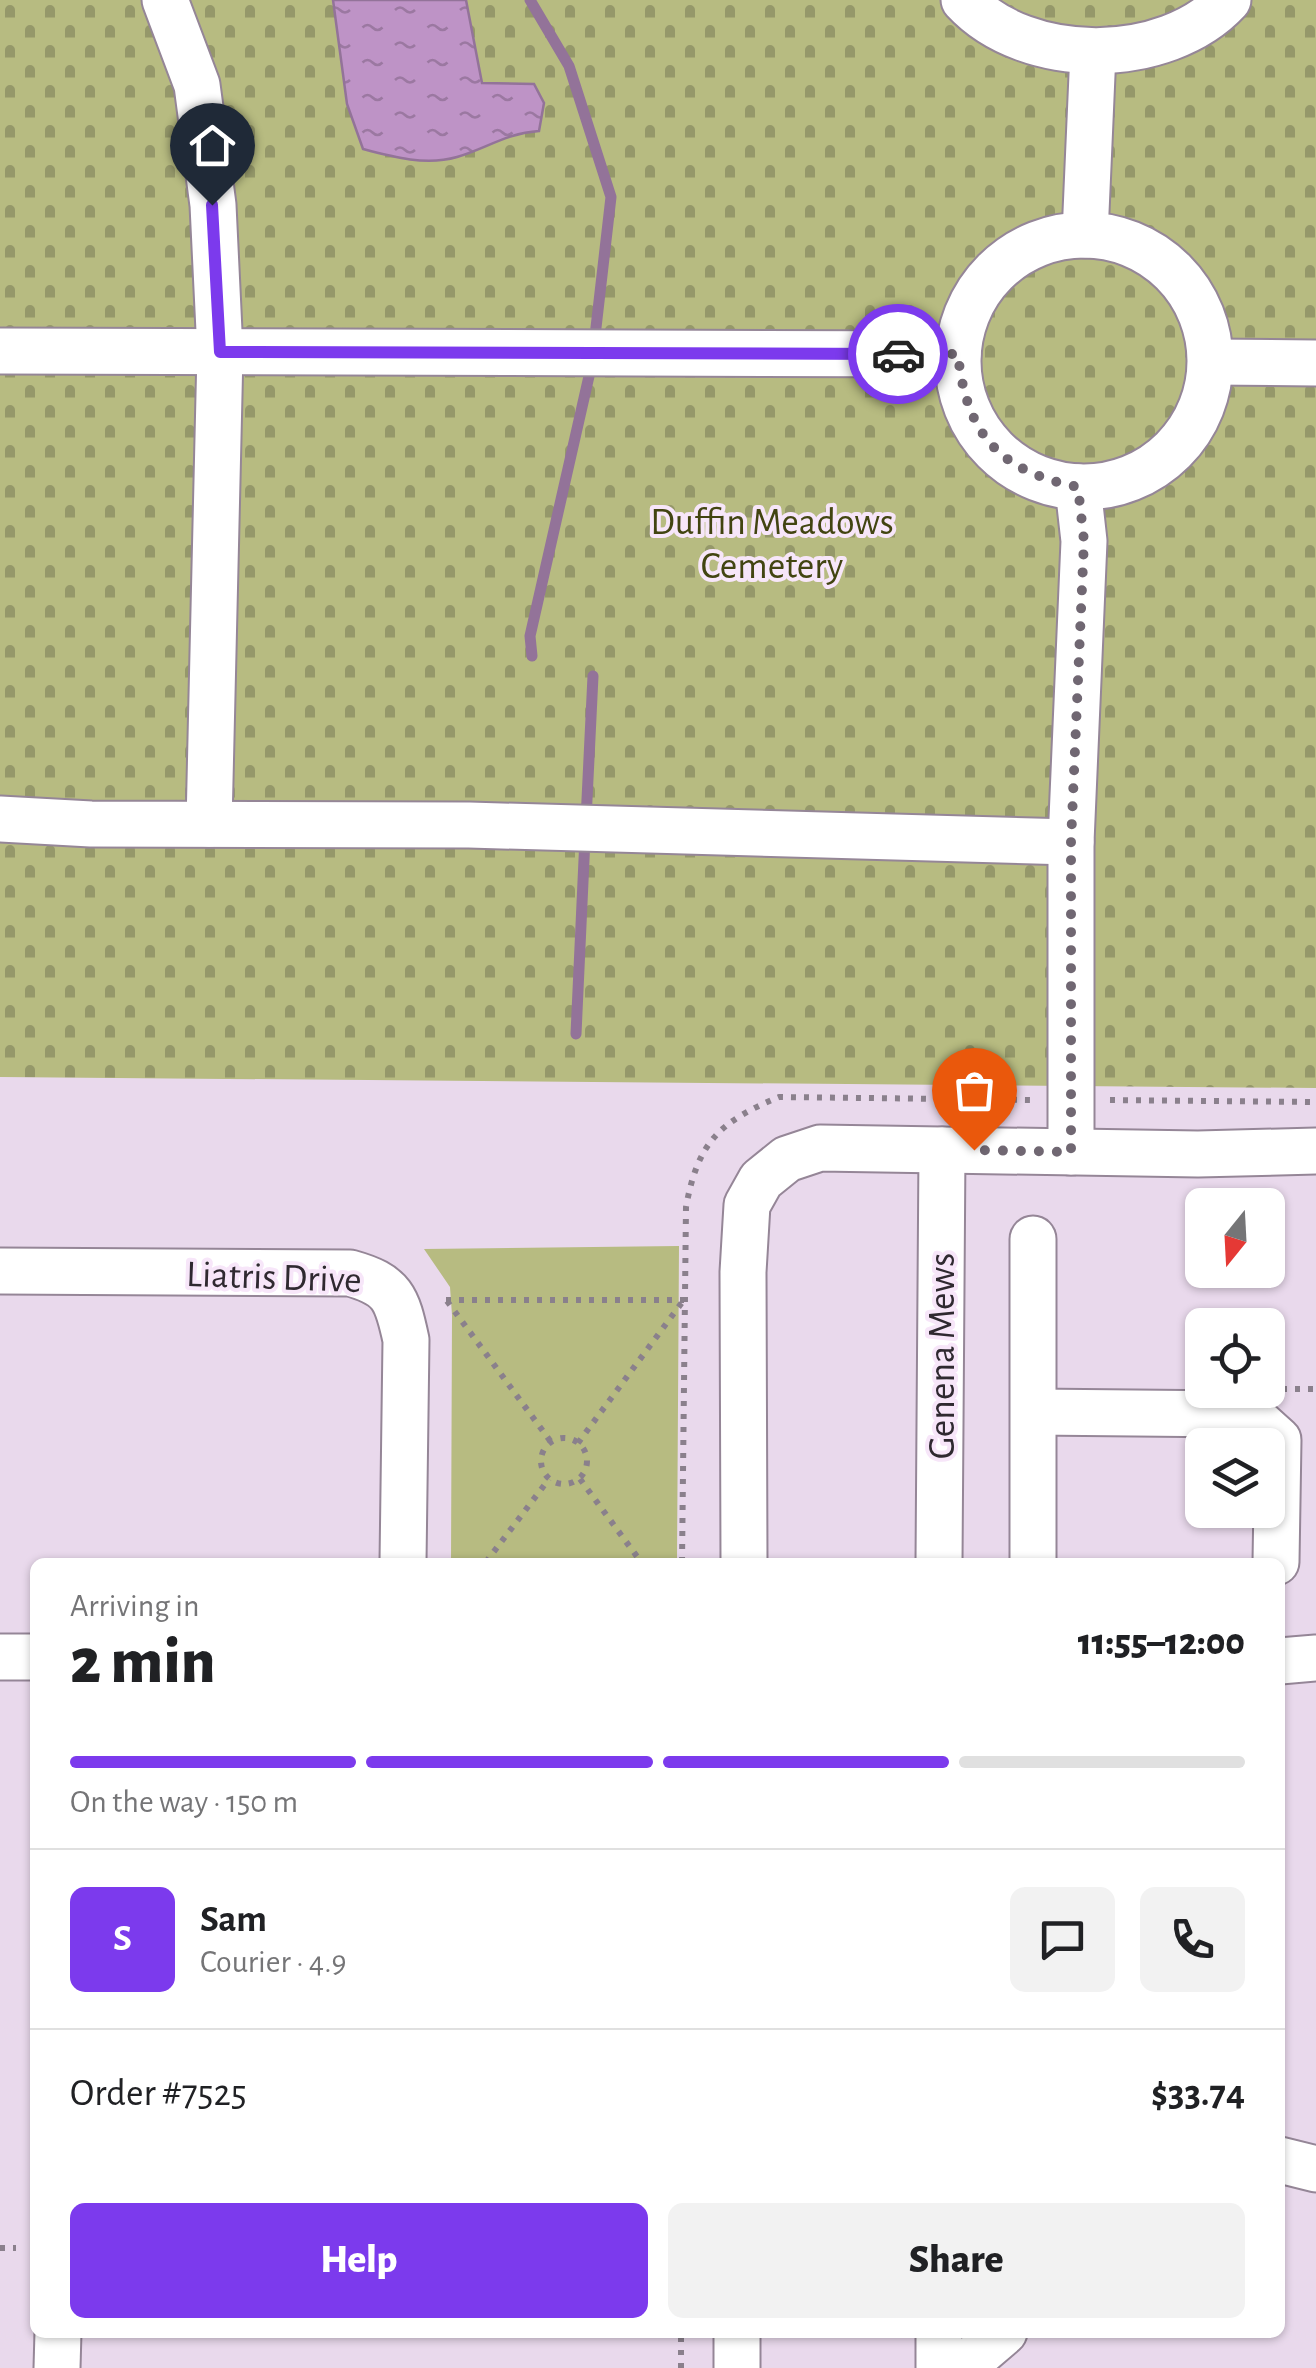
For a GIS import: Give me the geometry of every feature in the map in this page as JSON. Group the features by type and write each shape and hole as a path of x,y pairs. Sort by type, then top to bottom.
{"street":[{"path":"165,0 197,85 212,205 220,352 209,824"},
{"path":"964,0 1029,40 1093,52 1159,42 1218,11 1228,0"},
{"path":"1085,234 1093,52"},
{"path":"1085,234 1124,240 1159,259 1187,287 1205,322 1212,362 1204,402 1186,438 1156,466 1118,483 1078,487 1039,479 1004,460 978,430 962,393 958,354 965,316 984,283 1012,256 1047,240 1085,234"},
{"path":"0,351 958,354"},
{"path":"1212,362 1316,363"},
{"path":"1071,1152 1071,842 1084,541 1078,487"},
{"path":"0,819 469,825 1071,842"},
{"path":"744,1558 743,1272 747,1204 761,1180 787,1159 820,1148 1316,1151"},
{"name":"Genena Mews","path":"939,1558 942,1150"},
{"path":"1033,1558 1034,1239"},
{"name":"Liatris Drive","path":"0,1271 350,1272 382,1281 399,1307 406,1340 402,1558"},
{"path":"1034,1412 1236,1414 1258,1422 1278,1440 1276,1558"},
{"path":"0,1657 30,1658"},
{"path":"1285,1661 1316,1658"},
{"path":"1285,2161 1316,2169"},
{"path":"58,2338 58,2368"},
{"path":"737,2338 737,2368"},
{"path":"939,2338 939,2368"},
{"path":"962,2368 997,2338"}],"path":[{"path":"682,1558 686,1206 694,1168 712,1136 743,1112 779,1097 1316,1102"},
{"path":"552,1442 446,1300 684,1300"},
{"path":"578,1443 684,1300"},
{"path":"1285,1389 1316,1389"},
{"path":"564,1439 578,1443 587,1460 580,1478 568,1484 550,1479 541,1460 552,1442 564,1439"},
{"path":"580,1478 638,1558"},
{"path":"489,1558 550,1479"},
{"path":"0,2248 16,2248"},
{"path":"681,2338 681,2368"}],"green space":[{"name":"Duffin Meadows Cemetery","path":"0,0 1316,0 1316,1088 0,1077"},
{"path":"679,1246 677,1558 451,1558 450,1287 424,1249"}],"water":[{"path":"333,0 466,0 482,83 534,84 544,103 539,131 445,160 410,159 363,149 347,104"}],"waterway":[{"path":"530,0 569,66 611,197 594,345"},
{"path":"532,656 530,636 592,363"},
{"path":"586,820 593,676"},
{"path":"576,1034 585,838"}],"way so far":[{"path":"898,354 958,354 962,393 978,430 1004,460 1039,479 1078,487 1084,541 1071,842 1071,1152 974,1150"}],"route":[{"path":"212,205 220,352 898,354"}]}
